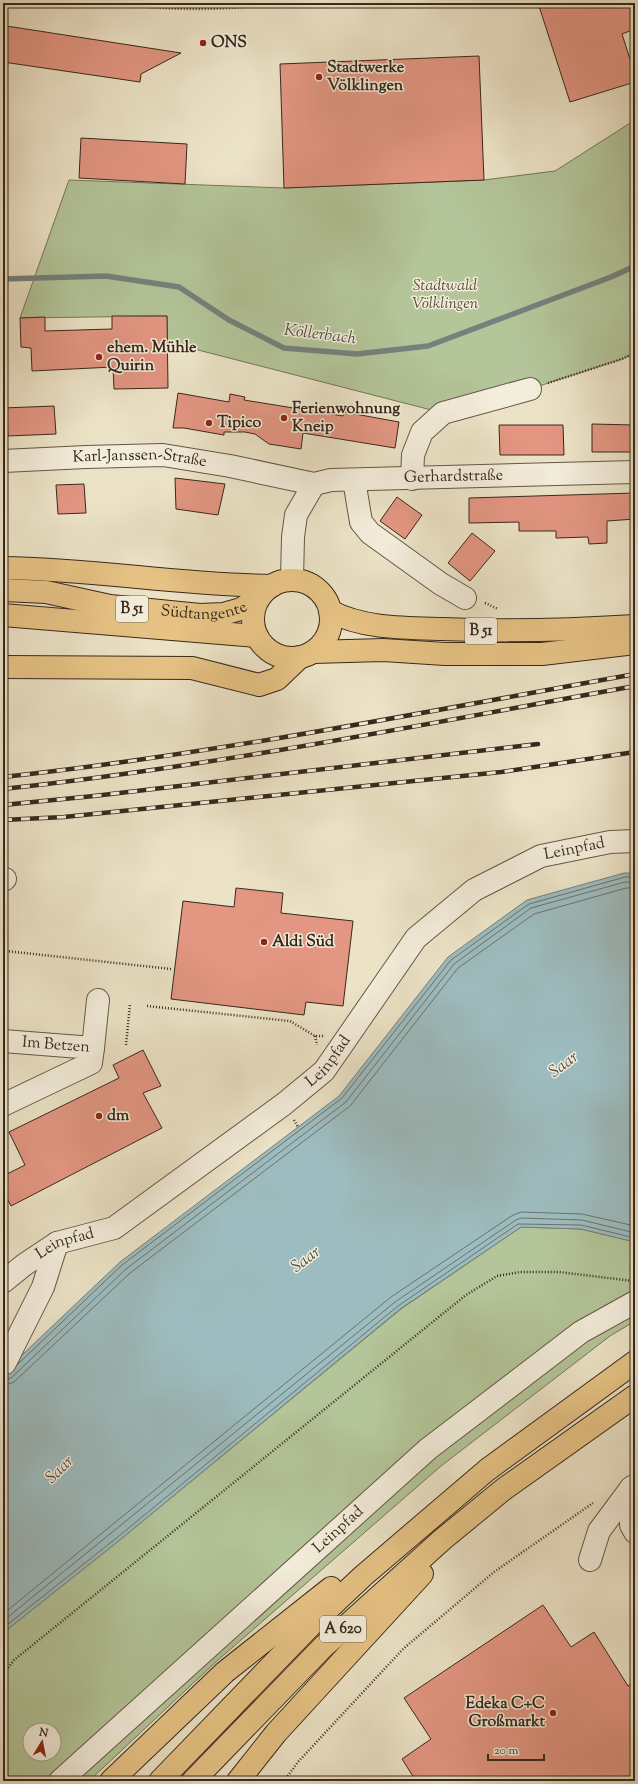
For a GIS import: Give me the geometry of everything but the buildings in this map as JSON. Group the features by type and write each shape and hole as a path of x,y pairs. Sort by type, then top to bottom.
{"main road":[{"path":"3,568 55,569 226,585 265,592"},
{"path":"3,667 192,668 259,685 277,679 307,654 320,645 329,631 330,611 319,591 303,582 292,580 282,581 265,592 255,605 253,621 257,636 265,647 276,655 286,658 307,654 383,650 445,654 542,654 635,643"},
{"name":"Südtangente","path":"3,590 46,592 110,606 200,615 223,614 241,609 265,592"},
{"name":"B 51","path":"330,611 351,620 405,628 541,631 635,626"},
{"name":"Südtangente","path":"3,615 257,636"},
{"name":"A 620","path":"160,1781 310,1626 363,1576 487,1470 635,1362"},
{"name":"A 620","path":"193,1781 323,1647 385,1590 504,1490 635,1396"},
{"path":"238,1781 276,1733 442,1552 504,1490"},
{"path":"111,1781 225,1672 375,1553 439,1510"}],"street":[{"path":"412,479 413,455 422,432 443,413 530,389"},
{"name":"Karl-Janssen-Straße","path":"3,461 86,456 163,455 274,474"},
{"name":"Gerhardstraße","path":"274,474 314,484 331,480 635,472"},
{"path":"354,480 361,522 370,533 441,584 465,598"},
{"path":"292,580 293,537 296,514 314,484"},
{"name":"Leinpfad","path":"3,1282 24,1265 57,1244 114,1228 284,1104 324,1071 416,938 474,890 541,856 610,842 635,841"},
{"path":"92,1048 98,1000"},
{"name":"Im Betzen","path":"3,1042 92,1048 91,1063 3,1105"},
{"path":"6,1363 43,1287 57,1244"},
{"name":"Leinpfad","path":"60,1781 428,1449 581,1332 635,1302"},
{"path":"633,1487 630,1524 635,1532"},
{"path":"590,1560 599,1531 633,1487"}],"path":[{"path":"114,3 141,7 208,8 277,3"},
{"path":"530,389 622,359 635,353"},
{"path":"6,951 172,969"},
{"path":"126,1045 130,1004"},
{"path":"147,1006 290,1021 315,1036 347,1036"},
{"path":"3,1675 14,1660 466,1295 497,1276 520,1272 558,1272 635,1282"},
{"path":"284,1781 298,1762 403,1649 494,1572 598,1499"}],"green space":[{"name":"Stadtwald Völklingen","path":"635,120 635,353 622,359 530,389 443,413 167,342 167,316 20,318 69,180 284,188 484,180 555,171"},
{"path":"521,1227 581,1229 635,1242 635,1321 610,1336 441,1466 218,1660 89,1781 3,1781 3,1633 121,1539 401,1309"}],"water":[{"name":"Saar","path":"624,873 635,873 635,1242 581,1229 521,1227 400,1309 121,1539 3,1633 3,1373 120,1262 339,1096 448,957 527,900"}],"waterway":[{"name":"Köllerbach","path":"3,279 106,276 179,287 229,320 284,348 357,354 428,346 611,277 635,266"}],"railway":[{"path":"3,777 162,757 320,731 635,674"},
{"path":"3,789 162,769 320,743 635,686"},
{"path":"3,805 94,796 538,744"},
{"path":"3,820 64,817 501,772 635,752"}],"place":[{"name":"ONS","path":"203,43"},
{"name":"Stadtwerke Völklingen","path":"319,77"},
{"name":"ehem. Mühle Quirin","path":"99,357"},
{"name":"Ferienwohnung Kneip","path":"284,418"},
{"name":"Tipico","path":"209,423"},
{"name":"Aldi Süd","path":"264,942"},
{"name":"dm","path":"99,1116"},
{"name":"Edeka C+C Großmarkt","path":"553,1713"}]}
